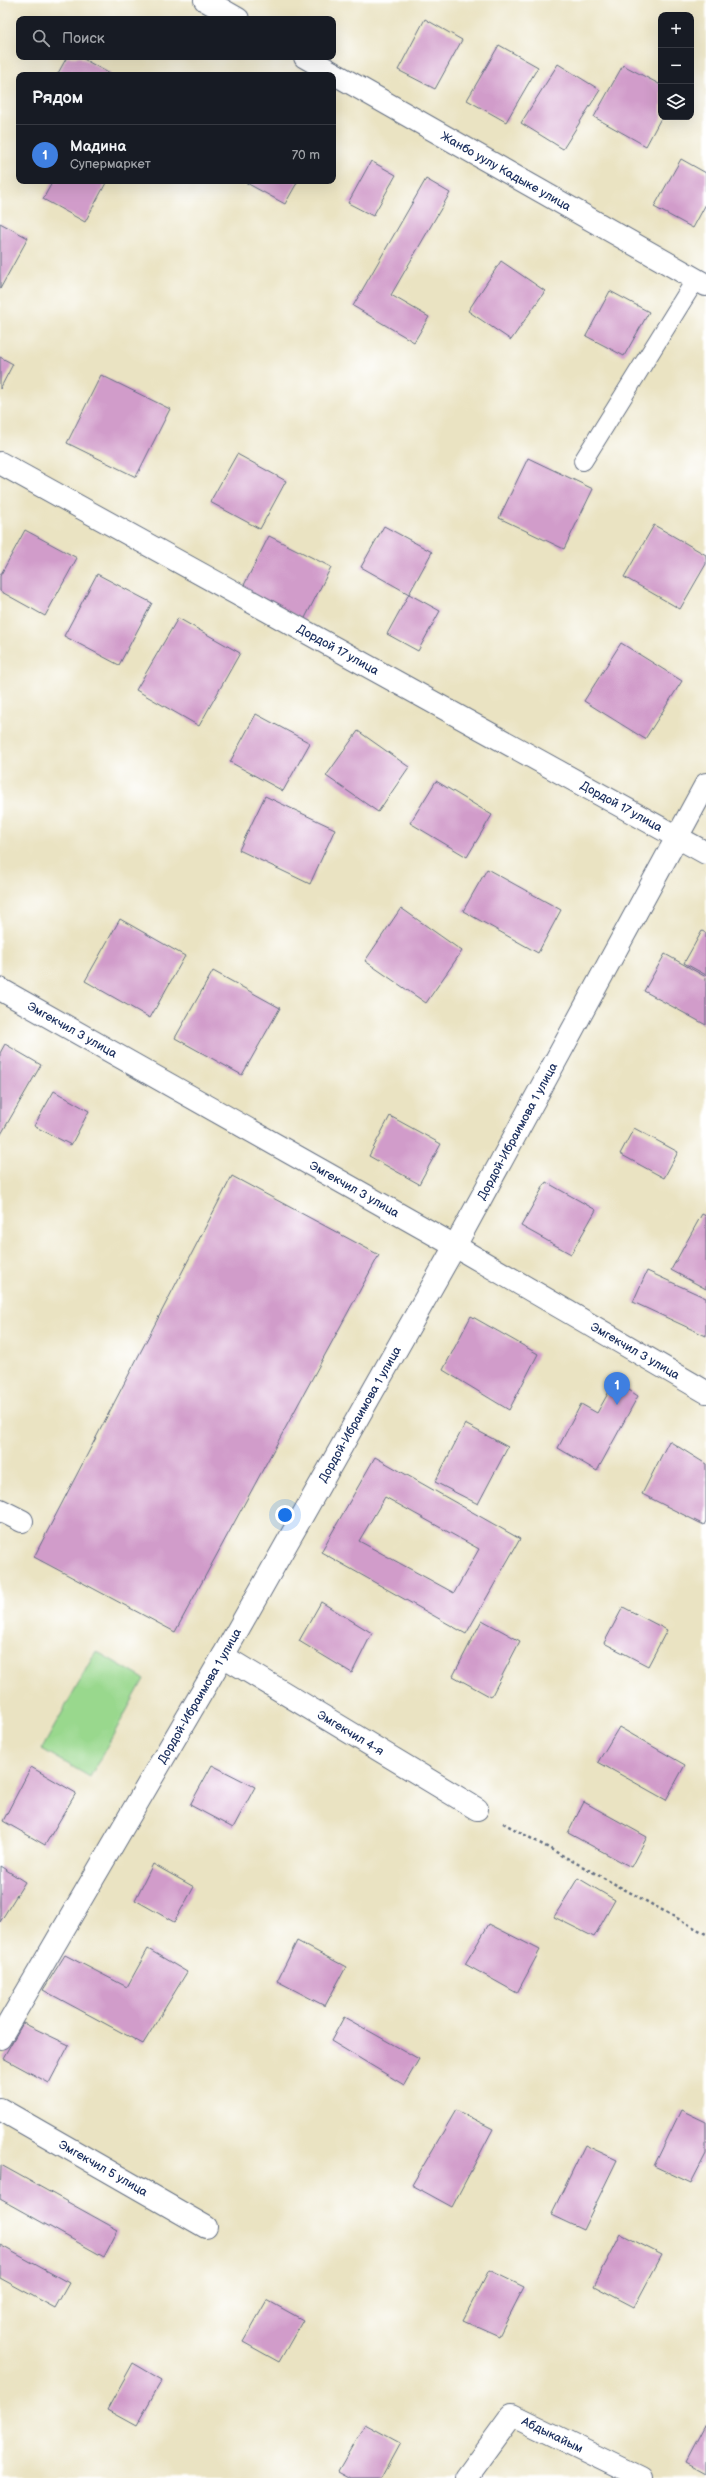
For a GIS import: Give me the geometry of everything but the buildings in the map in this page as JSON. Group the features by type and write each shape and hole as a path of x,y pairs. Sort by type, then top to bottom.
{"street":[{"path":"205,0 233,16"},
{"name":"Жанбо уулу Кадыке улица","path":"310,60 331,72"},
{"name":"Жанбо уулу Кадыке улица","path":"336,75 701,282"},
{"name":"Дордой 17 улица","path":"0,463 706,853"},
{"name":"Дордой-Ибраимова 1 улица","path":"0,2038 223,1656 455,1246 706,784"},
{"name":"Эмгекчил 3 улица","path":"0,989 455,1246 706,1392"},
{"path":"0,1510 22,1521"},
{"name":"Эмгекчил 4-я","path":"223,1656 478,1809"},
{"name":"Эмгекчил 5 улица","path":"0,2109 206,2227"},
{"name":"Абдыкайым","path":"466,2478 512,2415 641,2478"}],"lane":[{"path":"583,461 701,282"}],"path":[{"path":"478,1809 706,1934"}],"green space":[{"path":"96,1651 144,1679 90,1777 42,1749"}],"place":[{"name":"Мадина","path":"617,1405"}]}
